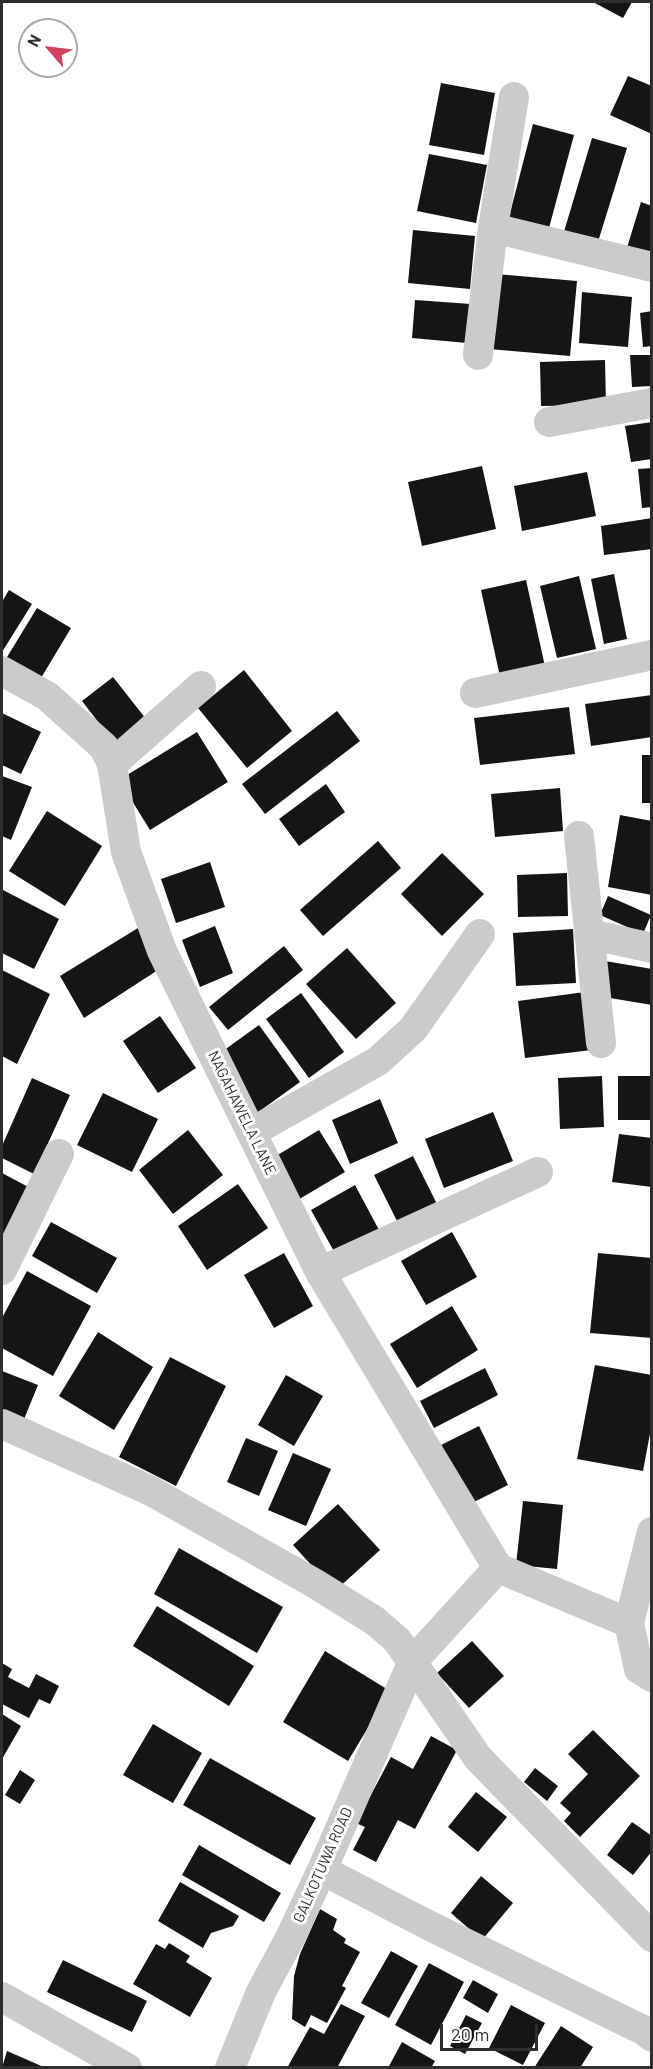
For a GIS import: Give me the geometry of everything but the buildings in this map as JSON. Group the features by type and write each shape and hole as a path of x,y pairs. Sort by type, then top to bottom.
{"street":[{"path":"478,355 493,228 514,97"},
{"path":"493,228 651,267"},
{"path":"549,422 651,403"},
{"path":"475,693 651,655"},
{"name":"NAGAHAWELA LANE","path":"2,671 47,696 104,747 112,764 126,852 162,951 320,1272 498,1568"},
{"path":"112,764 201,686"},
{"path":"579,836 601,1043"},
{"path":"252,1132 378,1061 413,1029 480,934"},
{"path":"589,934 651,948"},
{"path":"2,1270 59,1154"},
{"path":"320,1272 538,1173"},
{"path":"2,1424 151,1491 304,1577 375,1621 397,1640 413,1661 478,1758 651,1937"},
{"path":"651,1532 629,1623 639,1669 651,1677"},
{"path":"498,1568 629,1623"},
{"name":"GALKOTUWA ROAD","path":"230,2067 261,1992 291,1936 413,1661 498,1568"},
{"path":"321,1870 441,1932 649,2029"},
{"path":"2,1997 127,2067"}]}
